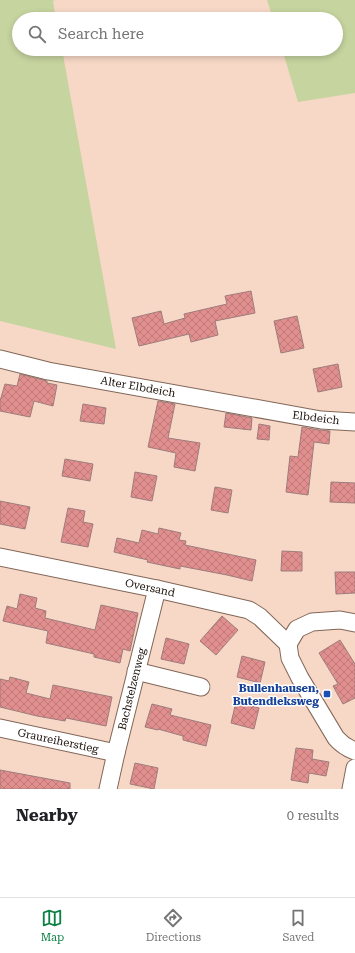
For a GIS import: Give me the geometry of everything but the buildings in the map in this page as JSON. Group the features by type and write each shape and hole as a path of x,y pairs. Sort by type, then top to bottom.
{"street":[{"name":"Alter Elbdeich","path":"0,359 48,371 276,412"},
{"name":"Elbdeich","path":"276,412 321,420 355,422"},
{"name":"Oversand","path":"0,557 244,608 254,612 288,644"},
{"name":"Bachstelzenweg","path":"108,789 157,589"},
{"path":"355,623 340,620 312,622 297,628 288,644 290,658 293,665 336,738 347,749 355,751"},
{"path":"136,671 201,687"},
{"name":"Graureiherstieg","path":"0,728 116,753"},
{"path":"351,789 355,768"}],"green space":[{"path":"0,0 55,0 53,1 55,12 12,12 12,56 63,56 116,349 0,321"},
{"path":"267,0 355,0 355,93 298,102 284,56 343,56 343,12 271,12"}],"place":[{"name":"Bullenhausen, Butendieksweg","path":"327,694"}]}
